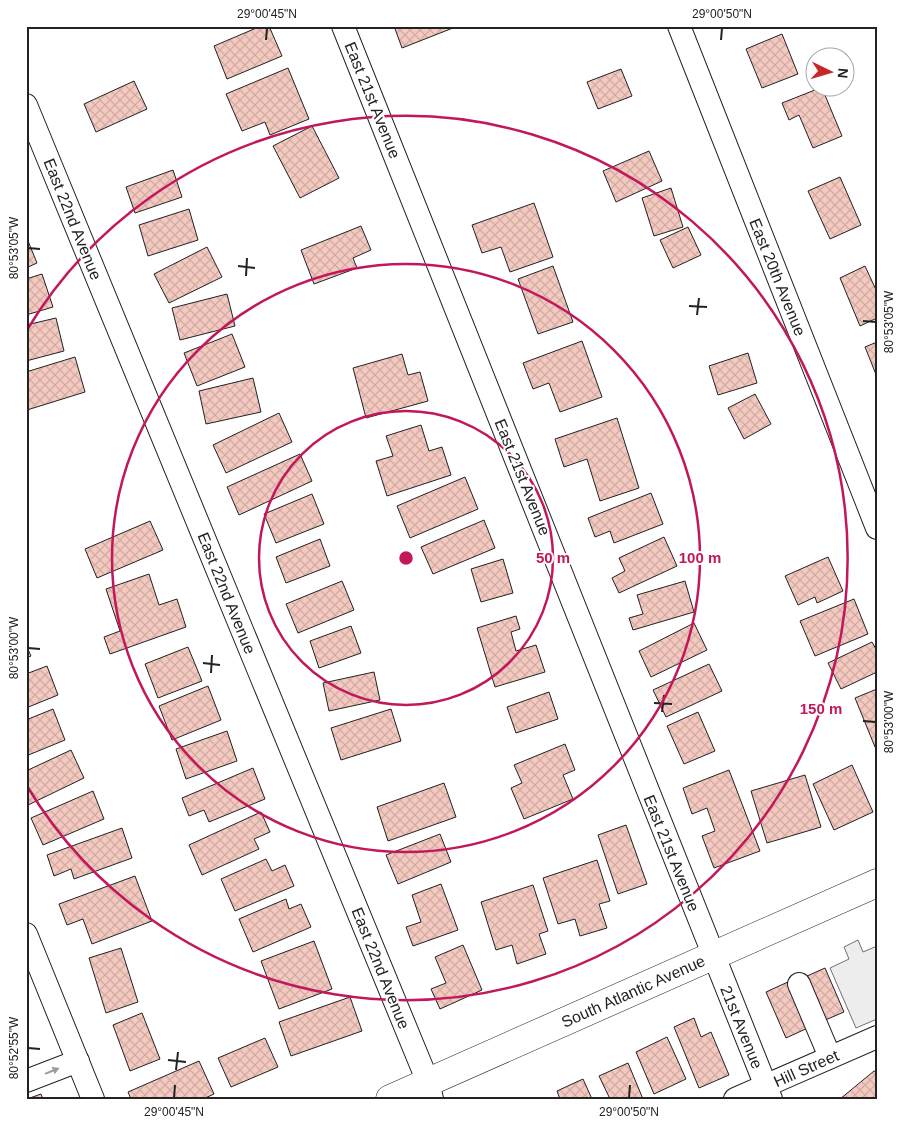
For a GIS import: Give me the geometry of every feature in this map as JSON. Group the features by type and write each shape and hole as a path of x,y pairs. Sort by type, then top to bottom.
{"main road":[{"name":"South Atlantic Avenue","path":"390,1099 430,1090 713,955 877,883"}],"street":[{"name":"East 21st Avenue","path":"343,26 713,955"},
{"name":"East 20th Avenue","path":"678,26 877,528"},
{"name":"East 22nd Avenue","path":"26,105 430,1090"},
{"path":"26,934 93,1099"},
{"name":"21st Avenue","path":"713,955 768,1092"},
{"path":"799,984 830,1057"},
{"name":"Hill Street","path":"735,1099 768,1092 830,1057 877,1036"},
{"path":"26,1081 78,1061"}],"shaded area":[{"path":"858,940 863,952 877,946 877,1019 856,1028 830,968 849,959 844,947"}],"building":[{"path":"261,26 269,26 282,56 227,79 214,46"},
{"path":"394,26 458,26 402,48"},
{"path":"782,34 798,74 762,88 746,49"},
{"path":"288,68 309,119 270,135 265,122 242,131 226,94"},
{"path":"621,69 632,96 598,109 587,82"},
{"path":"134,81 147,109 96,132 84,104"},
{"path":"806,94 806,98 826,98 842,136 813,148 799,115 789,120 782,103"},
{"path":"312,126 339,178 300,198 273,146"},
{"path":"649,151 662,181 616,202 603,171"},
{"path":"173,170 182,197 135,213 126,187"},
{"path":"840,177 861,225 830,239 808,191"},
{"path":"671,188 683,227 654,236 642,198"},
{"path":"534,203 553,257 510,272 501,247 482,253 472,225"},
{"path":"189,209 198,240 148,256 139,225"},
{"path":"361,226 371,250 353,258 357,268 314,284 301,250"},
{"path":"688,227 701,255 673,268 660,240"},
{"path":"26,236 37,263 26,268"},
{"path":"207,247 222,277 169,303 154,274"},
{"path":"553,266 573,322 538,334 518,279"},
{"path":"865,266 877,292 877,318 860,326 840,278"},
{"path":"42,274 53,307 26,315 26,279"},
{"path":"227,294 235,326 180,340 172,308"},
{"path":"56,318 64,351 26,361 26,325"},
{"path":"232,334 245,367 197,386 184,353"},
{"path":"582,341 602,397 560,412 549,383 533,389 523,363"},
{"path":"877,342 877,377 865,347"},
{"path":"748,353 757,383 718,395 709,366"},
{"path":"402,354 408,375 420,372 428,401 366,418 353,368"},
{"path":"75,357 85,392 27,410 26,372"},
{"path":"253,378 261,412 206,424 199,391"},
{"path":"755,394 771,424 744,439 728,408"},
{"path":"279,413 292,442 226,473 213,445"},
{"path":"617,418 639,488 600,501 587,459 564,467 555,439"},
{"path":"421,425 429,451 442,447 451,475 387,496 376,461 393,456 386,436"},
{"path":"300,454 312,481 239,515 227,487"},
{"path":"465,477 478,509 410,538 397,506"},
{"path":"651,493 663,524 614,543 610,531 595,537 588,518"},
{"path":"312,494 324,524 276,543 264,514"},
{"path":"484,520 495,548 433,574 421,547"},
{"path":"150,521 163,550 97,578 85,549"},
{"path":"664,537 677,566 619,593 612,578 625,571 619,558"},
{"path":"320,539 330,566 286,583 276,557"},
{"path":"828,557 843,591 817,603 815,597 798,605 785,576"},
{"path":"503,559 513,593 481,602 471,569"},
{"path":"149,574 159,605 177,599 186,627 110,654 104,637 120,631 106,589"},
{"path":"342,581 354,610 298,633 286,604"},
{"path":"685,581 694,612 633,630 629,618 643,614 637,595"},
{"path":"854,599 868,634 815,656 800,621"},
{"path":"516,616 520,629 511,632 516,651 536,645 545,672 495,687 477,628"},
{"path":"694,623 707,650 651,677 639,651"},
{"path":"351,626 361,653 319,668 310,641"},
{"path":"872,642 877,651 877,672 841,689 828,663"},
{"path":"26,645 31,656 26,658"},
{"path":"188,647 202,681 158,698 145,664"},
{"path":"709,664 722,691 666,717 653,690"},
{"path":"47,666 58,695 26,708 26,674"},
{"path":"374,672 380,700 329,711 323,683"},
{"path":"208,686 221,720 172,740 159,706"},
{"path":"877,689 877,746 875,747 855,698"},
{"path":"549,692 558,719 516,733 507,707"},
{"path":"53,709 65,740 26,756 26,720"},
{"path":"391,709 401,741 341,760 331,728"},
{"path":"698,712 715,751 684,764 667,726"},
{"path":"227,731 237,761 186,779 176,749"},
{"path":"565,744 575,770 563,775 573,799 524,819 511,788 522,783 514,765"},
{"path":"71,750 84,778 26,806 26,771"},
{"path":"852,765 873,812 834,830 813,784"},
{"path":"253,768 265,799 209,822 204,810 189,816 182,798"},
{"path":"729,770 760,851 714,868 702,836 715,831 707,808 692,814 683,788"},
{"path":"805,775 821,827 767,843 751,791"},
{"path":"444,783 456,817 388,841 377,807"},
{"path":"93,791 104,819 43,845 31,818"},
{"path":"261,812 270,832 254,839 259,849 202,875 189,845"},
{"path":"626,825 647,884 618,894 598,835"},
{"path":"122,828 132,858 74,879 71,869 54,876 47,855"},
{"path":"440,834 451,862 398,884 386,855"},
{"path":"266,859 272,871 285,865 294,886 235,911 221,879"},
{"path":"597,860 610,901 599,904 607,928 580,936 575,919 558,924 543,878"},
{"path":"135,876 152,921 92,944 83,919 67,925 59,904"},
{"path":"441,884 458,930 413,946 406,927 421,922 412,895"},
{"path":"533,885 548,931 539,934 546,954 517,964 512,945 496,950 481,902"},
{"path":"286,899 289,909 301,904 311,927 253,952 239,919"},
{"path":"314,941 332,989 279,1009 261,961"},
{"path":"463,945 482,990 440,1009 431,989 446,983 435,957"},
{"path":"121,948 138,1002 106,1013 89,958"},
{"path":"825,968 844,1012 823,1021 805,977"},
{"path":"790,981 810,1027 786,1038 766,992"},
{"path":"350,997 362,1031 291,1056 279,1022"},
{"path":"142,1013 160,1059 130,1071 113,1025"},
{"path":"694,1018 701,1037 711,1032 729,1075 699,1088 674,1027"},
{"path":"667,1037 686,1079 654,1094 636,1052"},
{"path":"265,1038 278,1067 231,1087 218,1058"},
{"path":"199,1061 214,1094 203,1099 131,1099 128,1092"},
{"path":"628,1063 643,1099 610,1099 599,1076"},
{"path":"874,1071 877,1072 877,1099 840,1099"},
{"path":"583,1079 592,1099 560,1099 557,1091"},
{"path":"41,1094 43,1099 27,1099"}]}
